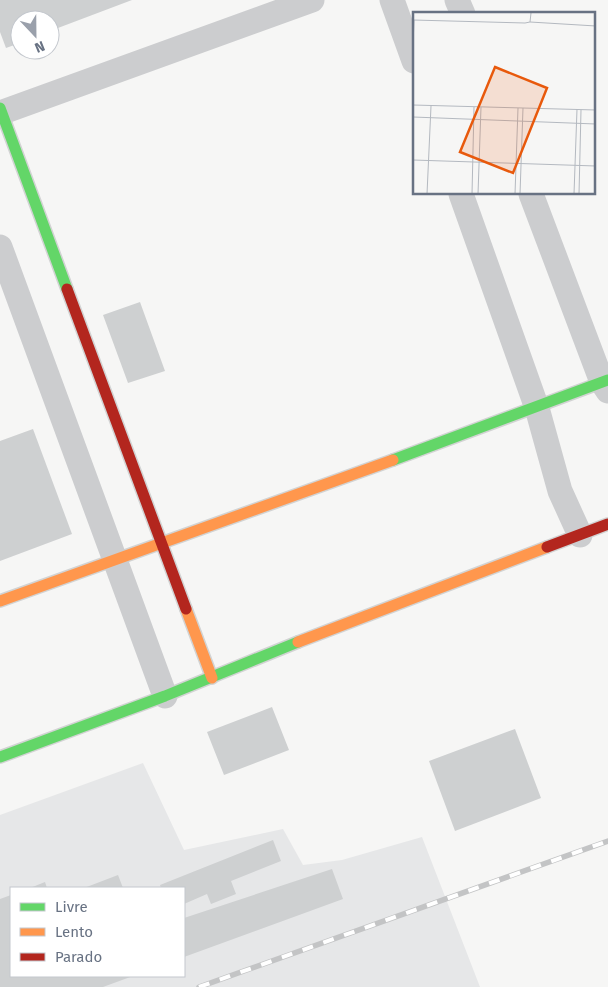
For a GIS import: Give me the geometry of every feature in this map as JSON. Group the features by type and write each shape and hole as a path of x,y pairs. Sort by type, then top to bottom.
{"street":[{"path":"212,678 1,111 312,0"},
{"path":"392,0 413,58"},
{"path":"457,0 461,12"},
{"path":"461,195 538,408 560,491 580,535"},
{"path":"0,601 606,384 531,195"},
{"path":"0,247 165,696"},
{"path":"0,757 212,678 351,621 608,524"}],"shaded area":[{"path":"143,763 184,850 283,829 303,865 342,860 422,837 480,987 0,987 0,815"}],"building":[{"path":"0,0 132,0 60,27 60,10 10,10 10,47 6,48 0,32"},
{"path":"140,302 165,371 128,383 103,315"},
{"path":"33,429 72,534 0,561 0,441"},
{"path":"272,707 289,750 224,775 207,732"},
{"path":"515,729 541,798 455,831 429,761"},
{"path":"273,840 281,861 231,881 236,894 211,904 207,894 185,904 185,887 161,887 160,885"},
{"path":"332,869 343,899 185,957 185,918"},
{"path":"118,875 123,887 87,887"},
{"path":"45,882 47,887 32,887"},
{"path":"10,895 10,977 130,977 103,987 0,987 0,899"}],"railway":[{"path":"199,987 608,841"}],"traffic: fast":[{"path":"0,108 67,289"},
{"path":"393,460 608,380"},
{"path":"0,757 165,696 298,642"}],"traffic: slow":[{"path":"0,601 393,460"},
{"path":"298,642 547,547"},
{"path":"186,609 212,678"}],"traffic: jam":[{"path":"67,289 186,609"},
{"path":"547,547 608,524"}]}
